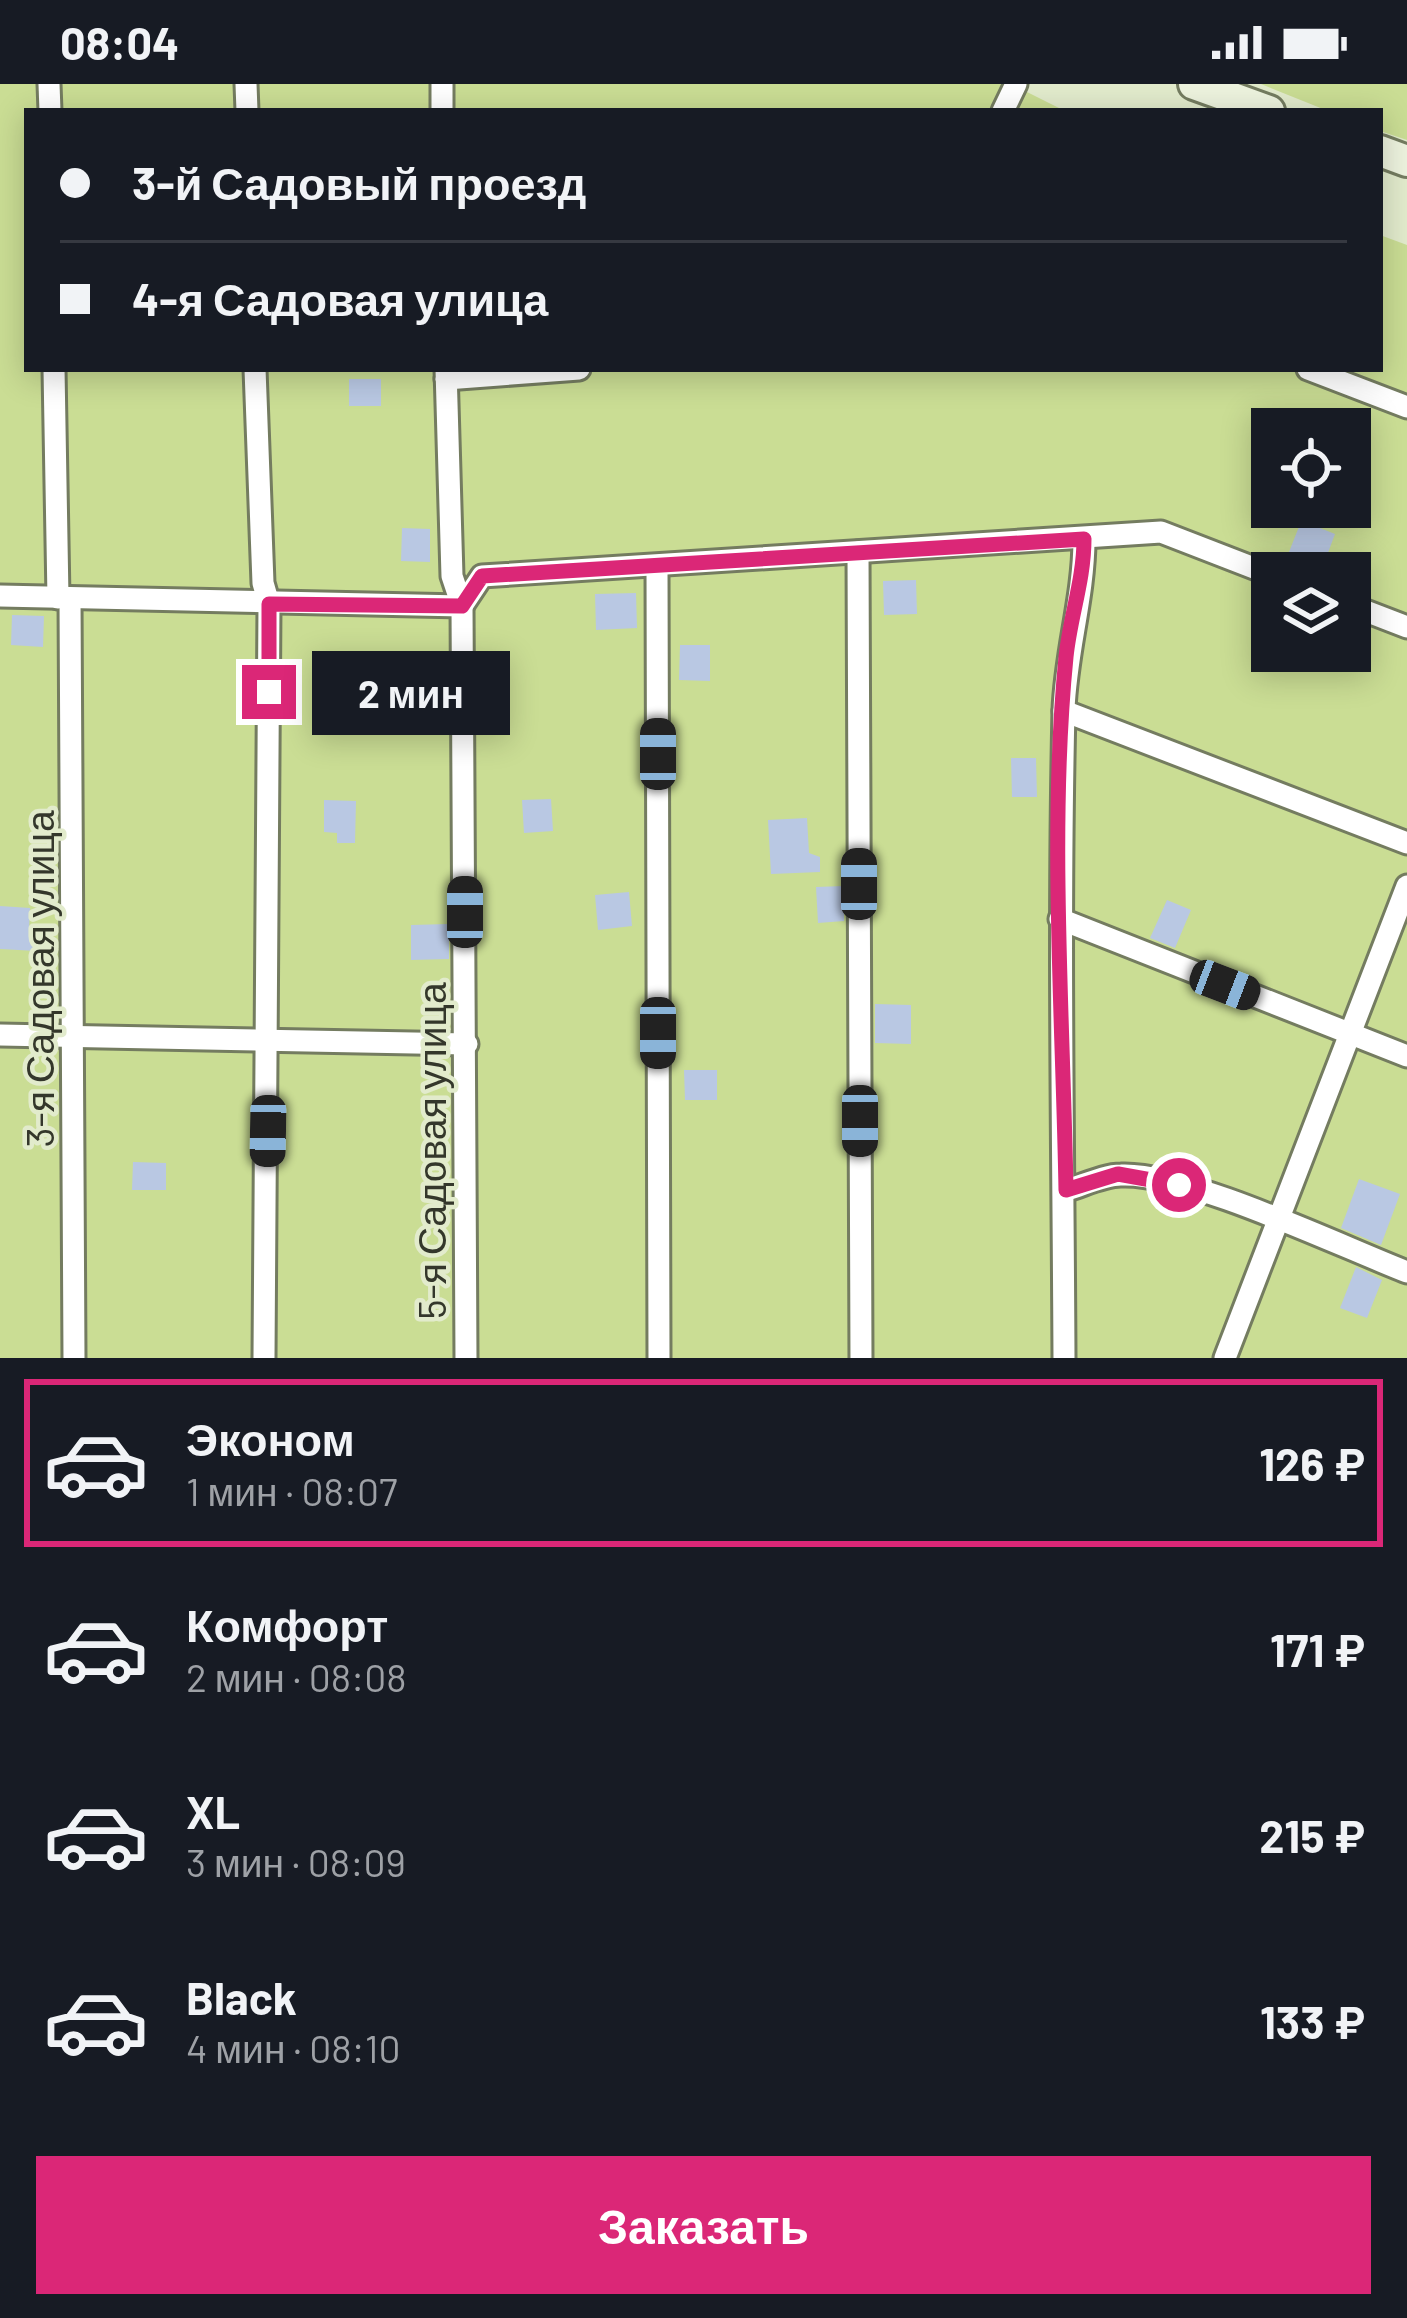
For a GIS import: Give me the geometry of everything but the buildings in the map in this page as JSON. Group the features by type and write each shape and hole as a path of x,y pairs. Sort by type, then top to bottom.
{"main road":[{"path":"1194,84 1261,108"}],"street":[{"name":"3-я Садовая улица","path":"54,372 76,1037 74,1358"},
{"path":"255,372 263,583 269,604 270,1041 264,1358"},
{"path":"446,374 499,372"},
{"path":"1315,372 1407,407"},
{"name":"5-я Садовая улица","path":"446,374 452,577 462,606 466,1358"},
{"path":"0,596 462,606 482,576 1161,532 1251,567"},
{"path":"1064,1358 1060,919 1064,711 1066,655 1084,539"},
{"path":"858,552 861,1358"},
{"path":"658,568 659,1358"},
{"path":"1371,613 1407,627"},
{"path":"1064,711 1407,843"},
{"path":"1225,1358 1407,886"},
{"path":"1060,919 1407,1056"},
{"path":"0,1035 467,1044"},
{"path":"1066,1190 1118,1174 1148,1177 1407,1272"}],"green space":[{"path":"0,84 1011,84 1059,108 24,108 24,372 1383,372 1383,236 1407,245 1407,1358 0,1358"},
{"path":"1261,84 1407,84 1407,140 1383,132 1383,108 1321,108"}],"route":[{"path":"269,692 269,604 462,606 482,576 1084,539 1084,566 1066,655 1064,711 1060,919 1066,1190 1118,1174 1179,1185"}]}
